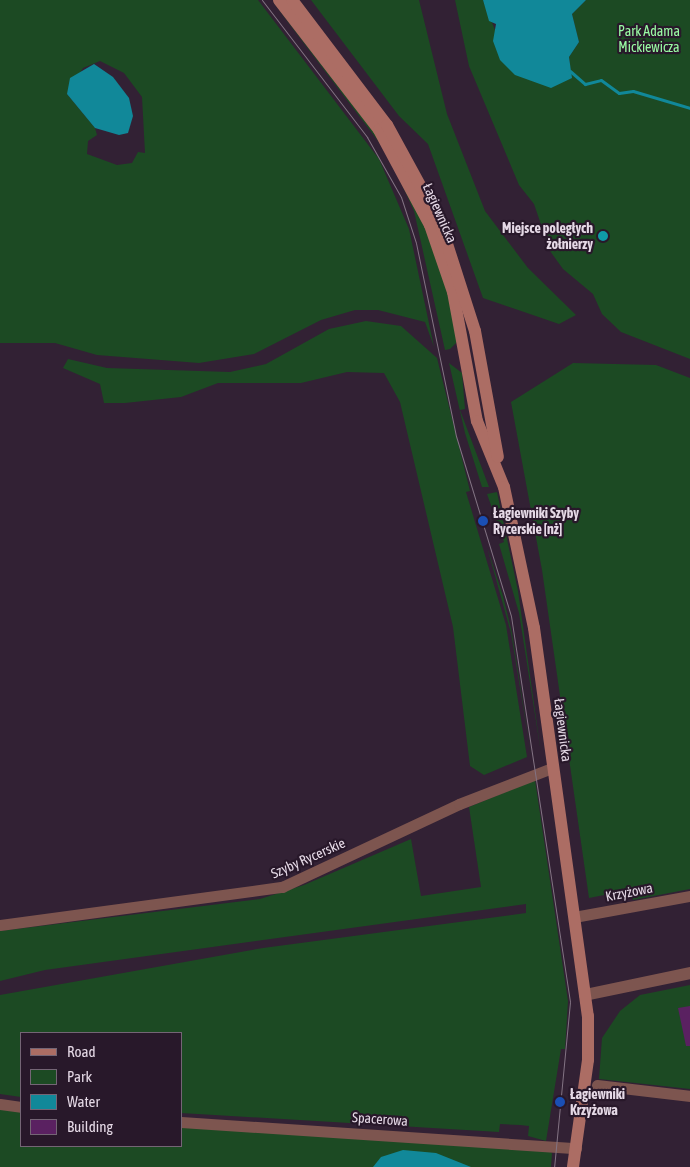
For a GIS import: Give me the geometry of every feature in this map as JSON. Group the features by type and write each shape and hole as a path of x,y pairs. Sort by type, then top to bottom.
{"main road":[{"name":"Łagiewnicka","path":"279,0 379,130 430,225 453,292 477,421 500,472"},
{"name":"Łagiewnicka","path":"292,0 387,125 440,222 475,332 500,472 531,608 585,995 588,1060 573,1167"}],"street":[{"name":"Szyby Rycerskie","path":"0,925 282,887 459,804 552,768"},
{"name":"Krzyżowa","path":"574,917 690,896"},
{"path":"585,995 690,973"},
{"path":"597,1085 690,1096"},
{"path":"0,1104 20,1107"},
{"name":"Spacerowa","path":"182,1122 576,1148"}],"green space":[{"path":"0,0 258,0 379,159 409,229 434,347 425,322 378,310 355,310 321,320 254,354 199,363 97,355 55,343 0,343","holes":["100,61 124,73 142,97 145,153 138,152 132,163 117,165 87,154 88,141 97,135 95,128 67,94 83,68"]},
{"path":"271,0 390,153 444,268 457,342 450,349 445,350 414,211 388,154"},
{"path":"311,0 419,0 447,114 485,211 528,268 576,315 559,324 483,298 428,144 399,116"},
{"name":"Park Adama Mickiewicza","path":"455,0 483,0 497,35 571,74 569,57 579,42 572,14 586,0 690,0 690,359 621,332 602,314 593,294 563,269 550,251 534,204 519,185 469,66"},
{"path":"366,321 401,326 437,358 470,491 466,492 506,625 527,757 484,775 470,766 453,627 400,402 384,373 347,372 301,383 218,383 181,397 125,403 104,403 100,384 63,368 68,359 107,368 230,372 266,364 329,329"},
{"path":"449,363 462,373 465,409 460,410 489,487 482,487 465,433"},
{"path":"573,363 656,365 690,378 690,889 633,900 630,890 589,898 542,570 511,402"},
{"path":"497,492 518,591 541,753 519,613 499,544 504,542 487,494"},
{"path":"487,547 503,596 512,633 532,761 511,633"},
{"path":"535,780 568,1001 565,1049 561,1049 546,1141 528,1136 529,1126 520,1125 500,1124 499,1132 182,1113 182,1032 20,1032 20,1097 0,1094 0,995 263,948 526,913 526,904 45,970 0,981 0,931 260,899 304,885 411,839 421,896 481,887 469,807"},
{"path":"690,985 690,1089 599,1079 602,1038 620,1011 640,995"},
{"path":"0,1107 20,1110 20,1147 182,1147 182,1127 545,1150 552,1153 551,1167 0,1167"}],"water":[{"path":"483,0 586,0 572,14 579,42 569,57 572,78 551,88 515,75 500,60 493,41 496,24 489,21"},
{"path":"94,64 113,77 129,98 133,116 128,133 119,135 95,128 67,94 70,78"},
{"path":"403,1150 436,1153 471,1167 373,1167 381,1157"}],"building":[{"path":"690,1006 690,1046 686,1046 678,1008"}],"waterway":[{"path":"570,71 585,84 601,80 619,93 633,91 690,108"}],"tram line":[{"path":"262,0 367,137 401,197 416,243 456,436 511,616 570,1002 554,1167"}],"place":[{"name":"Miejsce poległych żołnierzy","path":"603,236"},
{"name":"Łagiewniki Szyby Rycerskie [nż]","path":"483,521"},
{"name":"Łagiewniki Krzyżowa","path":"560,1102"}]}
